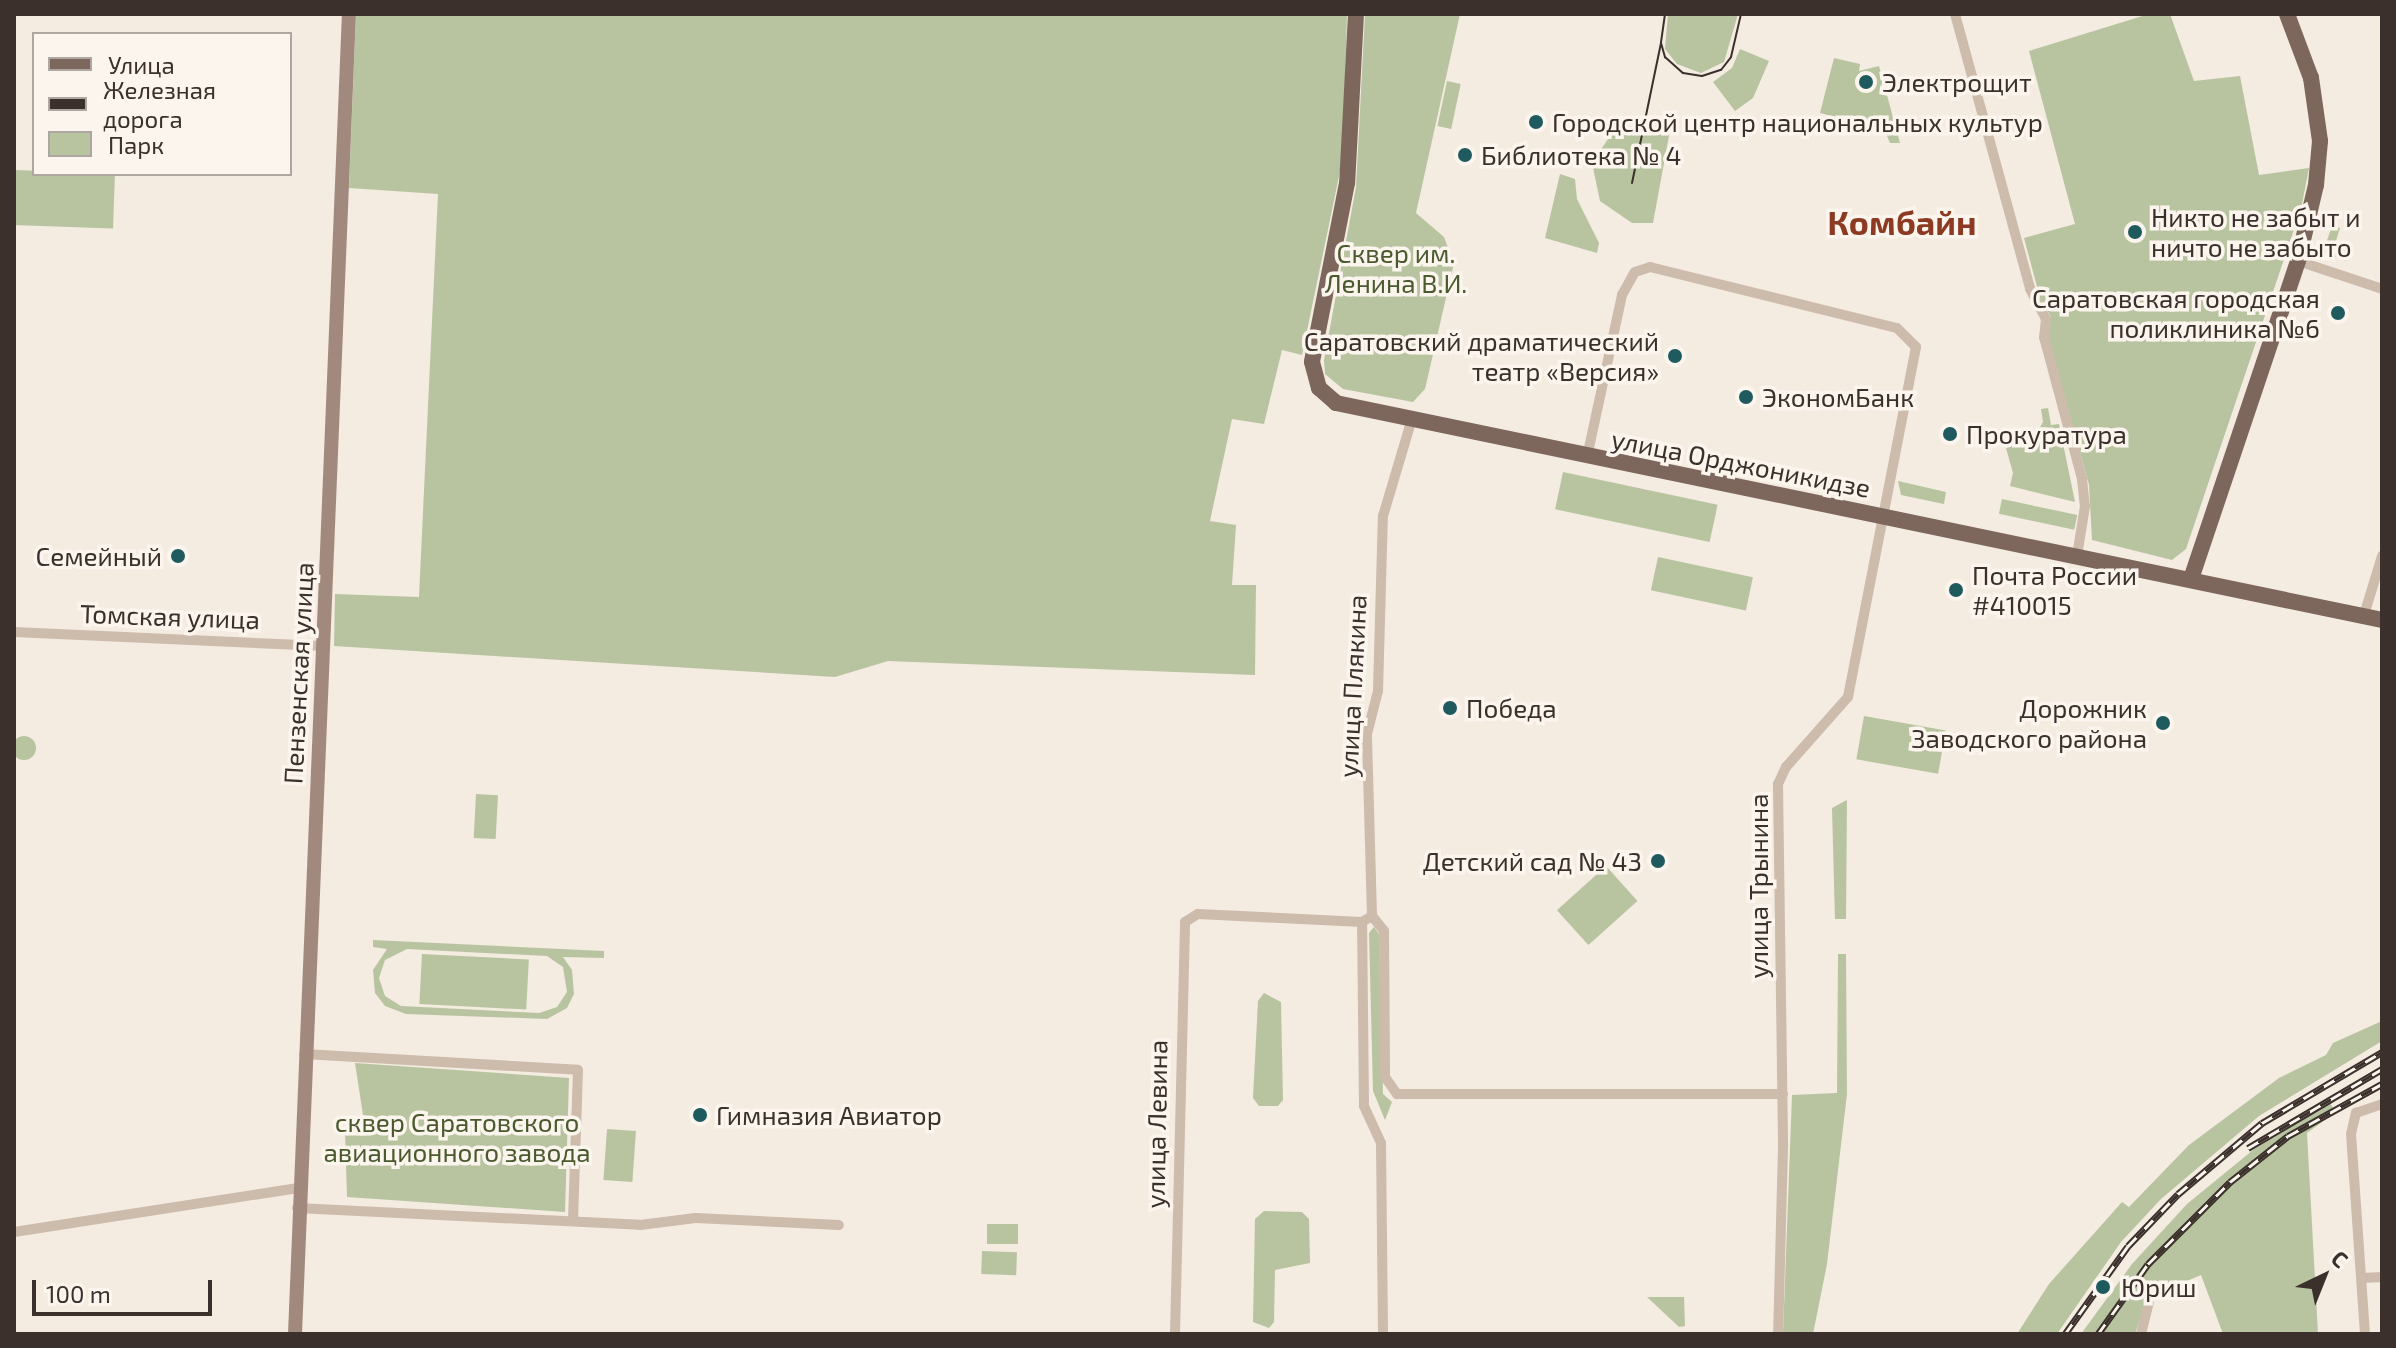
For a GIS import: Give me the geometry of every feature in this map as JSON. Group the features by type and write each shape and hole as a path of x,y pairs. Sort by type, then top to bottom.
{"main road":[{"name":"улица Орджоникидзе","path":"1356,14 1350,155 1314,346 1314,377 1336,403 2382,620"},
{"path":"2191,579 2298,261 2314,198 2320,141 2311,78 2287,14"}],"street":[{"name":"Пензенская улица","path":"295,1334 297,1188 325,646 349,14"},
{"path":"1955,14 2030,289 2046,319 2044,337 2082,479 2085,506 2077,556"},
{"path":"2298,261 2382,289"},
{"name":"улица Орджоникидзе","path":"1587,457 1622,295 1635,272 1650,267 1897,328 1911,337 1917,360 1885,516"},
{"name":"улица Плякина","path":"1412,419 1385,503 1380,548 1378,691 1367,734 1372,916 1384,931 1385,1077 1397,1094 1783,1094"},
{"name":"улица Трынина","path":"1778,1334 1783,1094 1778,784 1786,767 1848,697 1885,516"},
{"path":"2364,615 2382,556"},
{"name":"Томская улица","path":"14,632 325,646"},
{"path":"1372,916 1362,922 1364,1106 1381,1143 1383,1334"},
{"name":"улица Левина","path":"1175,1334 1183,929 1190,918 1362,922"},
{"path":"304,1054 578,1070 573,1221"},
{"path":"2365,1334 2351,1134 2356,1113 2382,1104"},
{"path":"14,1232 297,1188"},
{"path":"297,1208 640,1225 696,1218 839,1225"},
{"path":"2363,1278 2382,1277"},
{"path":"2141,1334 2149,1303"}],"green space":[{"path":"356,14 1347,14 1343,157 1302,355 1282,350 1264,424 1232,419 1210,521 1236,525 1232,585 1256,585 1255,675 888,661 835,677 334,646 335,594 419,597 438,194 349,188"},
{"name":"Сквер им. Ленина В.И.","path":"1365,14 1460,14 1416,213 1444,237 1454,263 1425,389 1413,402 1343,389 1325,374 1324,360 1356,187"},
{"path":"1668,14 1738,14 1724,62 1701,73 1677,64 1665,49"},
{"path":"2149,14 2170,14 2194,81 2240,76 2259,175 2309,168 2301,209 2186,549 2172,560 2092,540 2089,485 2048,337 2051,317 2040,298 2024,238 2075,224 2029,51"},
{"path":"1740,49 1769,61 1753,98 1735,111 1713,82 1732,68"},
{"path":"1834,58 1860,64 1859,71 1879,66 1900,143 1890,143 1884,129 1820,113"},
{"path":"1447,81 1461,84 1451,129 1437,126"},
{"path":"1653,122 1670,130 1653,223 1632,223 1600,201 1592,163 1614,130"},
{"path":"14,170 32,171 32,176 115,176 113,228 14,225"},
{"path":"1560,174 1575,179 1577,199 1599,243 1597,253 1545,238"},
{"path":"2332,226 2340,228 2336,241 2352,247 2346,261 2323,252"},
{"path":"2048,408 2051,425 2059,424 2075,502 2010,486 2013,473 2006,448 2034,438 2043,422 2041,409"},
{"path":"1563,472 1718,505 1710,542 1555,509"},
{"path":"1898,481 1946,492 1944,504 1901,495"},
{"path":"2002,499 2077,515 2074,530 1999,514"},
{"path":"1658,557 1753,577 1746,610 1651,590"},
{"path":"1864,716 1946,730 1938,774 1856,759"},
{"path":"24,736 32,740 36,748 32,756 24,760 16,756 12,748 16,740"},
{"path":"476,794 498,795 496,839 474,838"},
{"path":"1847,800 1846,919 1835,919 1832,808"},
{"path":"1606,866 1637,901 1588,945 1557,910"},
{"path":"1374,927 1379,934 1383,1094 1392,1102 1385,1120 1373,1091 1369,933"},
{"path":"373,940 604,951 604,958 563,957 572,970 574,994 567,1008 547,1019 406,1014 385,1006 375,993 373,970 387,949 373,947","holes":["407,949 547,956 563,967 567,992 557,1007 539,1013 401,1006 385,996 379,978 385,960"]},
{"path":"422,954 529,960 526,1010 419,1004"},
{"path":"1838,954 1846,954 1847,1094 1827,1264 1813,1334 1783,1334 1792,1095 1837,1093"},
{"path":"1264,993 1281,1002 1283,1100 1278,1106 1259,1106 1253,1098 1258,1001"},
{"path":"2382,1021 2382,1041 2259,1116 2161,1199 2121,1242 2057,1334 2017,1334 2049,1284 2122,1202 2129,1207 2189,1145 2279,1078 2326,1055 2333,1043"},
{"name":"сквер Саратовского авиационного завода","path":"355,1063 569,1078 565,1212 347,1197 345,1131 365,1128"},
{"path":"2330,1103 2336,1112 2307,1133 2318,1334 2223,1334 2201,1275 2147,1298 2135,1334 2081,1334 2132,1264 2187,1204 2253,1150"},
{"path":"607,1129 636,1131 632,1182 603,1180"},
{"path":"1264,1211 1302,1212 1309,1219 1310,1263 1275,1270 1274,1322 1269,1328 1253,1322 1255,1219"},
{"path":"987,1224 1018,1224 1018,1244 987,1244"},
{"path":"982,1251 1017,1252 1016,1275 981,1274"},
{"path":"1647,1297 1684,1297 1685,1326 1679,1327"}],"tram line":[{"path":"1665,14 1661,43 1665,57 1683,73 1702,76 1721,70 1731,57 1741,14"},
{"path":"1632,183 1661,43"}],"railway":[{"path":"2065,1334 2128,1246 2178,1194 2262,1123 2382,1052"},
{"path":"2248,1148 2382,1069"},
{"path":"2098,1334 2148,1264 2230,1182 2288,1136 2382,1084"}],"place":[{"name":"Электрощит","path":"1866,82"},
{"name":"Городской центр национальных культур","path":"1536,122"},
{"name":"Библиотека № 4","path":"1465,155"},
{"name":"Никто не забыт и ничто не забыто","path":"2135,232"},
{"name":"Саратовская городская поликлиника №6","path":"2338,313"},
{"name":"Саратовский драматический театр «Версия»","path":"1675,356"},
{"name":"ЭкономБанк","path":"1746,397"},
{"name":"Прокуратура","path":"1950,434"},
{"name":"Семейный","path":"178,556"},
{"name":"Почта России #410015","path":"1956,590"},
{"name":"Победа","path":"1450,708"},
{"name":"Дорожник Заводского района","path":"2163,723"},
{"name":"Детский сад № 43","path":"1658,861"},
{"name":"Гимназия Авиатор","path":"700,1115"},
{"name":"Юриш","path":"2103,1287"}],"district":[{"name":"Комбайн","path":"1902,222"}]}
